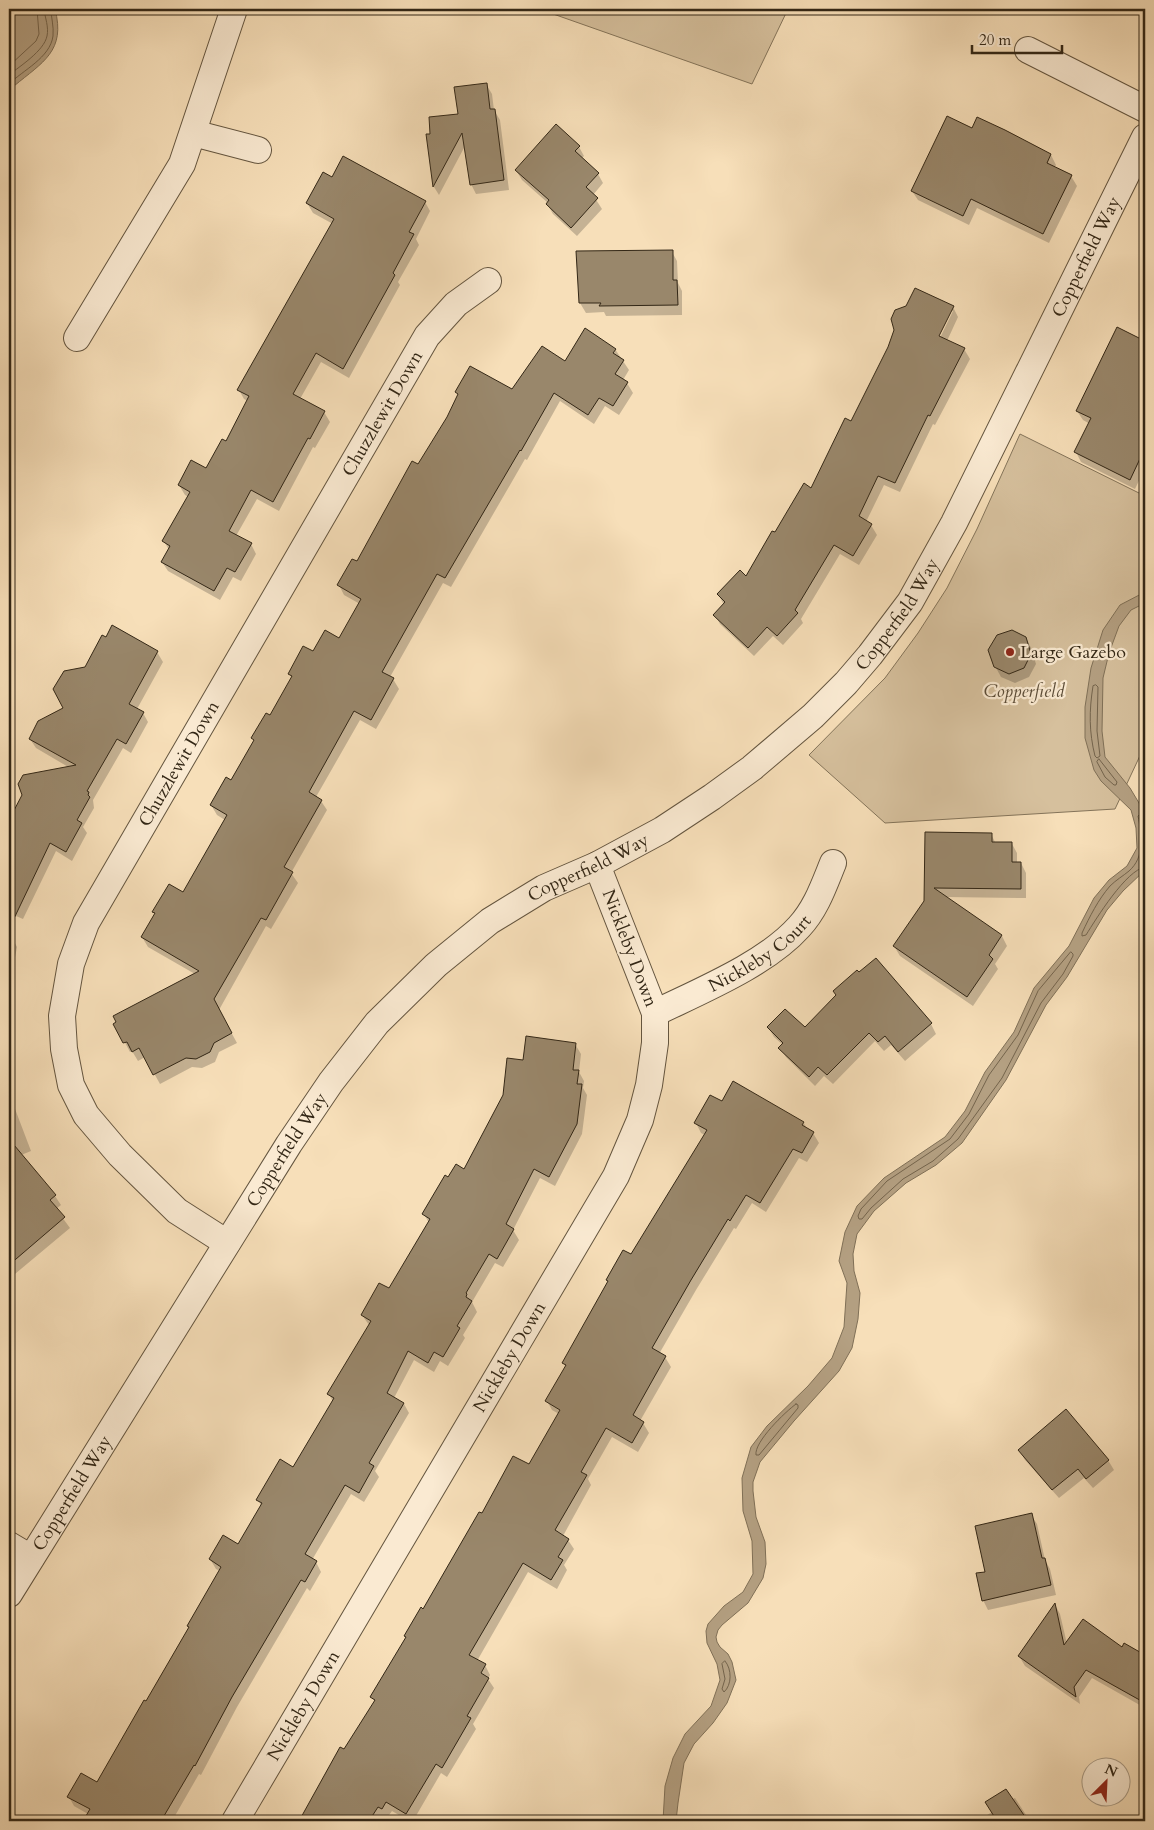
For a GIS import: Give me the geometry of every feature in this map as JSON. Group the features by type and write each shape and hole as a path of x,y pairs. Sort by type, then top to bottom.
{"street":[{"path":"77,338 182,164 194,133 234,9"},
{"path":"1028,50 1145,109"},
{"path":"194,133 258,150"},
{"name":"Copperfield Way","path":"9,1594 289,1144 331,1082 377,1023 436,964 490,921 544,888 597,865 662,830 752,768 813,716 846,683 893,625 910,602 954,523 1145,137"},
{"name":"Chuzzlewit Down","path":"227,1243 177,1211 120,1156 86,1115 71,1085 64,1050 62,1016 71,964 86,923 427,336 456,304 488,281"},
{"name":"Nickleby Court","path":"656,1014 726,978 785,941 800,927 811,911 833,863"},
{"name":"Nickleby Down","path":"235,1821 616,1176 635,1133 645,1102 655,1043 656,1014 597,865"},
{"path":"9,1545 31,1558"}],"green space":[{"path":"539,9 788,9 752,84"},
{"name":"Copperfield","path":"1020,434 1145,496 1145,745 1115,809 885,823 809,755 885,678 918,633 947,588 977,529"}],"water":[{"path":"9,9 55,9 58,23 55,45 49,54 43,62 14,86 9,93"},
{"path":"1145,592 1145,603 1131,610 1119,626 1109,653 1103,678 1102,731 1105,757 1130,788 1145,813 1145,870 1107,910 1067,977 1046,1005 1006,1080 962,1143 936,1165 906,1183 874,1211 857,1234 853,1254 854,1271 860,1293 858,1319 852,1348 839,1371 760,1462 753,1482 753,1491 756,1517 765,1542 766,1564 763,1578 748,1603 722,1625 716,1637 720,1647 728,1654 732,1662 736,1680 727,1703 713,1723 694,1744 684,1763 676,1821 663,1821 665,1786 673,1758 685,1734 711,1706 720,1680 717,1664 707,1643 706,1631 708,1624 724,1606 743,1592 753,1574 752,1541 743,1511 742,1478 751,1447 767,1426 808,1386 832,1358 844,1327 847,1283 839,1261 845,1232 857,1206 884,1178 945,1137 965,1111 985,1072 1014,1032 1034,988 1069,946 1094,898 1109,880 1127,866 1137,848 1136,828 1131,810 1101,781 1094,770 1085,738 1085,707 1091,668 1103,630 1120,605"}],"building":[{"path":"487,83 490,109 495,109 504,180 470,185 462,133 433,187 426,134 430,134 429,117 458,114 454,87"},
{"path":"947,116 972,128 977,117 1005,130 1051,154 1047,163 1072,175 1043,234 971,199 963,216 911,191"},
{"path":"556,124 580,146 575,151 599,173 586,187 598,198 571,228 546,204 549,200 515,170"},
{"path":"343,156 426,201 409,232 414,234 393,273 395,275 343,369 316,353 293,394 325,411 273,502 251,490 229,531 252,543 235,572 227,568 214,591 161,562 170,546 162,541 190,492 178,485 191,460 206,468 222,439 226,441 249,396 237,390 334,219 306,203 323,172 332,177"},
{"path":"673,250 673,280 677,280 678,305 599,306 601,303 579,303 576,251"},
{"path":"915,288 954,306 939,336 965,348 930,416 928,415 895,483 878,476 859,516 872,524 853,556 834,545 795,610 798,613 777,636 767,627 748,648 713,615 725,602 717,594 740,570 746,576 772,531 775,532 804,483 811,488 845,418 851,421 888,347 894,330 891,319 895,310 906,306"},
{"path":"1117,327 1145,341 1145,448 1130,480 1074,452 1091,418 1076,411"},
{"path":"585,328 616,349 613,353 624,360 615,374 628,382 613,406 599,398 588,415 554,393 445,578 437,574 382,672 394,678 371,720 354,711 309,792 322,800 284,867 293,872 266,920 261,918 214,999 232,1033 214,1043 210,1052 196,1059 186,1058 153,1075 139,1048 132,1052 127,1042 123,1043 113,1024 116,1022 113,1016 199,971 141,937 155,913 152,912 169,884 183,892 227,815 210,805 226,777 231,780 254,740 251,738 266,713 270,715 292,676 288,674 303,646 313,651 325,630 339,638 361,599 337,585 352,559 357,561 412,461 418,464 447,417 458,394 455,392 470,366 512,389 542,346 565,361"},
{"path":"112,625 158,651 129,704 144,712 126,744 117,739 87,791 90,797 77,820 82,823 66,852 50,843 9,929 9,820 22,795 18,784 23,775 76,765 29,739 38,721 63,708 53,689 64,671 85,667 102,635 106,637"},
{"name":"Large Gazebo","path":"1012,630 1026,637 1031,654 1024,668 1009,674 994,667 988,650 997,635"},
{"path":"925,832 992,833 992,842 1012,842 1012,862 1021,862 1021,889 934,888 1002,935 989,955 993,959 967,997 893,946 924,901"},
{"path":"876,958 932,1023 898,1052 885,1036 878,1042 869,1033 827,1075 818,1067 809,1077 778,1048 783,1043 767,1027 785,1009 805,1027 836,995 833,991 857,970 859,972"},
{"path":"526,1036 576,1043 573,1070 579,1070 577,1084 582,1084 577,1124 549,1177 534,1169 506,1224 514,1229 497,1259 489,1254 466,1293 466,1297 472,1301 457,1326 460,1328 443,1357 434,1352 428,1363 408,1351 387,1393 404,1403 369,1463 374,1466 359,1493 345,1485 305,1554 317,1561 305,1582 301,1580 232,1697 195,1766 161,1821 83,1821 90,1809 67,1797 81,1773 97,1782 144,1700 146,1701 221,1567 209,1559 223,1535 238,1544 262,1503 256,1500 280,1459 293,1467 334,1398 327,1394 371,1321 361,1315 379,1283 389,1288 430,1219 422,1214 445,1175 448,1177 456,1164 464,1169 503,1095 507,1058 523,1060"},
{"path":"733,1081 804,1122 802,1125 814,1132 802,1153 793,1149 760,1203 746,1195 730,1221 728,1219 691,1280 652,1348 666,1356 633,1415 644,1422 632,1443 606,1428 581,1472 587,1475 555,1530 569,1539 558,1557 563,1560 551,1580 523,1563 469,1655 486,1664 481,1673 489,1678 467,1716 471,1718 442,1768 436,1764 406,1814 386,1802 382,1809 378,1807 369,1821 299,1821 340,1747 344,1749 375,1700 370,1697 406,1637 404,1636 421,1607 423,1609 479,1512 482,1513 513,1456 529,1464 560,1410 545,1401 566,1365 562,1363 608,1281 606,1280 623,1250 631,1254 707,1130 694,1123 710,1095 722,1101"},
{"path":"9,1139 56,1195 50,1200 65,1217 9,1265"},
{"path":"1066,1409 1109,1460 1086,1479 1078,1469 1052,1490 1018,1450"},
{"path":"1032,1513 1042,1558 1045,1558 1051,1585 982,1601 976,1573 985,1572 975,1526"},
{"path":"1055,1603 1064,1645 1083,1619 1122,1647 1124,1643 1145,1655 1145,1703 1086,1670 1074,1687 1076,1697 1018,1656"},
{"path":"1006,1789 1028,1821 997,1821 985,1802"}],"place":[{"name":"Large Gazebo","path":"1010,652"}]}
